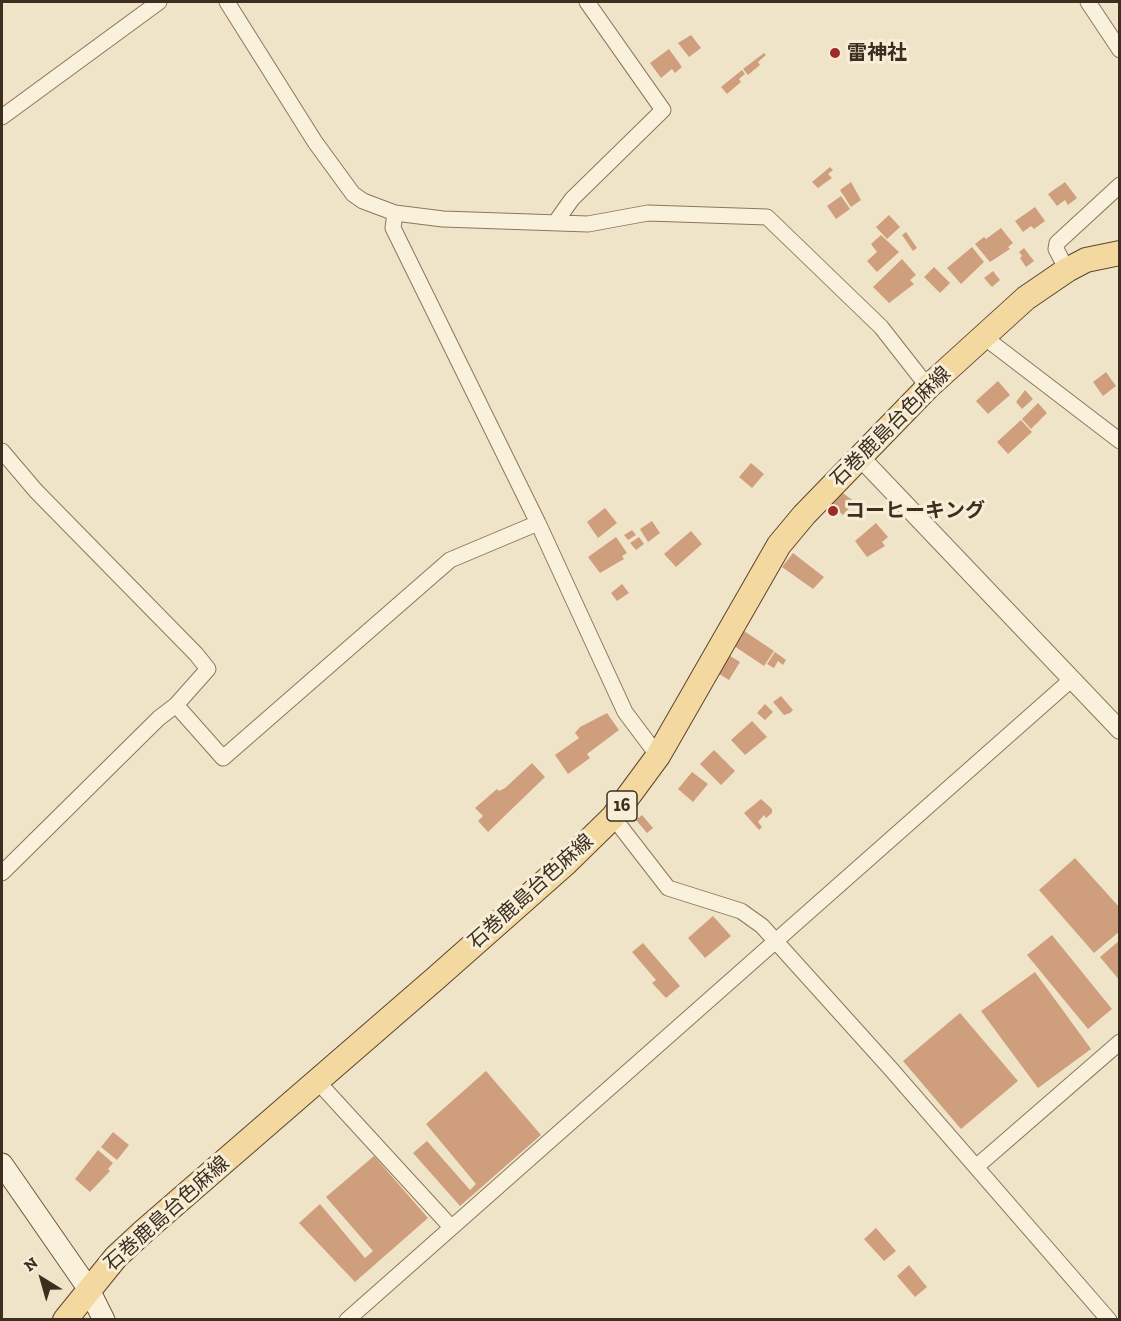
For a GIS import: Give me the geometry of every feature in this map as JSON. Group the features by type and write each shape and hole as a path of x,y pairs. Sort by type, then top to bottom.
{"main road":[{"name":"石巻鹿島台色麻線","path":"65,1320 88,1288 144,1231 318,1082 566,863 613,817 658,756 779,545 804,515 928,387 1026,298 1086,260 1119,253"},
{"path":"2,1164 88,1288 104,1320"}],"street":[{"path":"2,117 159,2"},
{"path":"227,2 315,142 353,194 363,201 395,213 443,219 588,224 648,213 767,217 881,327 928,387"},
{"path":"555,223 572,199 663,110 587,2"},
{"path":"1088,2 1119,50"},
{"path":"1067,270 1056,249 1057,243 1119,185"},
{"path":"395,213 393,228 538,523 625,712 658,756"},
{"path":"984,337 1119,441"},
{"path":"2,451 36,491 208,669 176,705 159,718 2,873"},
{"path":"860,457 1119,730"},
{"path":"176,705 223,758 450,560 538,523"},
{"path":"347,1320 1072,679"},
{"path":"613,817 668,888 741,911 777,941 1109,1320"},
{"path":"976,1167 1119,1042"},
{"path":"318,1082 452,1227"}],"building":[{"path":"691,35 701,48 689,57 678,43"},
{"path":"669,49 682,67 675,73 672,69 661,78 650,63"},
{"path":"764,53 766,55 758,62 760,65 748,75 743,69"},
{"path":"742,70 745,74 739,79 741,82 727,94 721,87"},
{"path":"830,167 833,170 828,174 832,178 818,188 812,182"},
{"path":"851,182 861,200 851,207 840,190"},
{"path":"1065,182 1077,198 1068,205 1065,200 1057,206 1048,194"},
{"path":"841,196 850,209 836,219 827,206"},
{"path":"1035,207 1045,221 1034,229 1031,226 1023,232 1015,221"},
{"path":"889,215 900,227 887,239 876,227"},
{"path":"1001,228 1013,243 1008,247 1010,249 990,262 975,244"},
{"path":"906,232 917,248 913,251 902,235"},
{"path":"881,235 899,252 877,272 867,261 877,252 871,244"},
{"path":"972,247 984,262 961,284 947,268"},
{"path":"1024,248 1034,261 1026,267 1019,252"},
{"path":"902,259 916,275 910,280 914,284 889,303 873,287"},
{"path":"934,267 950,283 940,293 924,277"},
{"path":"993,271 1000,280 992,287 984,278"},
{"path":"1106,372 1116,386 1103,396 1093,382"},
{"path":"998,381 1010,395 988,414 976,401"},
{"path":"1025,390 1033,399 1022,409 1016,402"},
{"path":"1038,403 1047,413 1031,429 1022,419"},
{"path":"1021,420 1032,432 1008,454 997,442"},
{"path":"751,463 764,474 752,488 739,477"},
{"path":"840,491 855,502 843,515 829,502"},
{"path":"605,508 617,523 598,538 587,522"},
{"path":"652,521 660,533 648,542 640,529"},
{"path":"876,523 888,537 882,542 885,546 867,557 855,541"},
{"path":"632,530 636,535 628,540 624,535"},
{"path":"691,531 702,544 676,567 664,554"},
{"path":"616,537 627,553 622,556 624,559 600,573 588,557"},
{"path":"639,537 644,544 636,550 630,543"},
{"path":"793,553 824,577 813,589 782,567"},
{"path":"622,584 629,593 617,601 611,593"},
{"path":"741,629 774,651 764,666 731,644"},
{"path":"775,652 786,660 783,665 778,661 774,668 767,664"},
{"path":"727,654 740,662 729,680 716,672"},
{"path":"781,696 793,710 784,715 773,702"},
{"path":"765,704 773,712 765,720 757,713"},
{"path":"607,713 619,730 587,754 590,758 568,774 555,755 579,738 575,733 580,727"},
{"path":"752,721 767,737 745,755 731,740"},
{"path":"714,750 735,771 721,785 700,764"},
{"path":"532,763 545,777 488,832 478,821 483,816 475,808 497,789 499,791 505,788"},
{"path":"692,772 708,784 693,802 678,789"},
{"path":"761,799 772,809 772,813 766,818 764,815 758,822 762,827 759,830 744,813"},
{"path":"642,815 653,828 647,833 636,820"},
{"path":"1075,858 1120,908 1120,931 1094,953 1039,890"},
{"path":"713,916 731,936 705,958 688,938"},
{"path":"1052,935 1112,1009 1088,1029 1027,955"},
{"path":"1120,940 1120,981 1100,957"},
{"path":"643,943 680,986 666,998 652,983 656,980 632,952"},
{"path":"1035,972 1091,1049 1038,1088 981,1011"},
{"path":"960,1013 1018,1081 961,1129 903,1061"},
{"path":"486,1071 541,1135 460,1206 413,1153 427,1141 470,1190 476,1184 426,1124"},
{"path":"113,1132 129,1145 117,1160 101,1147"},
{"path":"98,1150 113,1163 108,1169 110,1171 90,1192 75,1179"},
{"path":"374,1156 428,1218 355,1282 299,1223 320,1204 365,1258 373,1251 326,1197"},
{"path":"876,1228 896,1251 884,1261 864,1239"},
{"path":"909,1265 927,1287 915,1297 897,1276"}],"place":[{"name":"雷神社","path":"835,53"},
{"name":"コーヒーキング","path":"833,511"}]}
